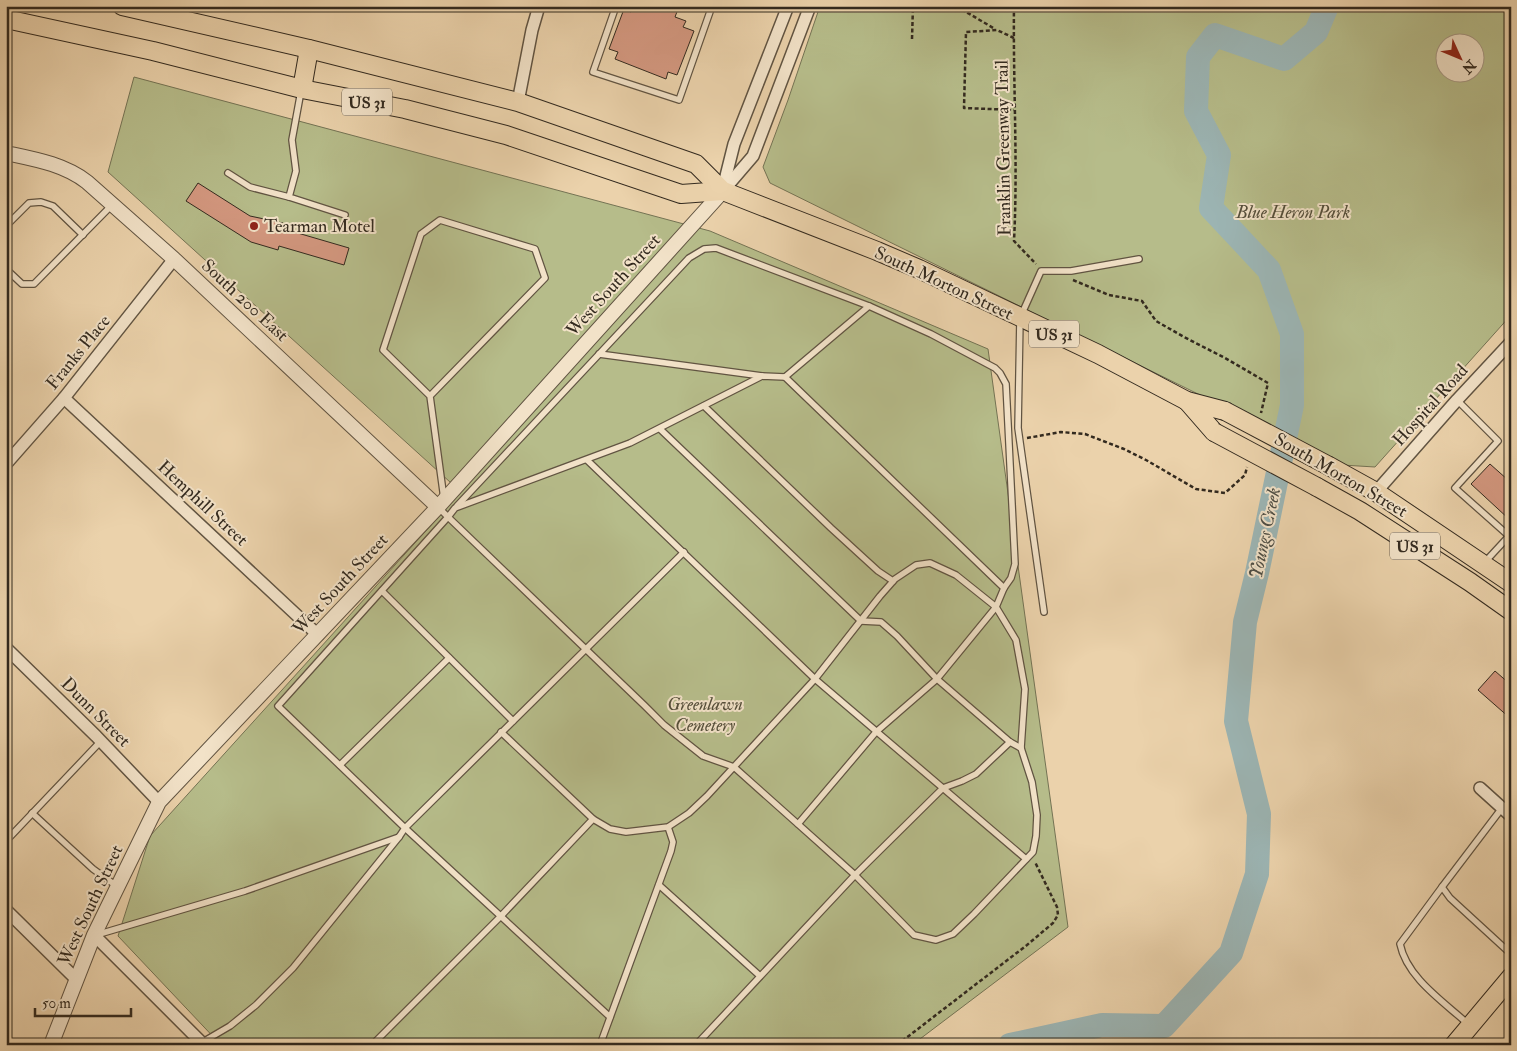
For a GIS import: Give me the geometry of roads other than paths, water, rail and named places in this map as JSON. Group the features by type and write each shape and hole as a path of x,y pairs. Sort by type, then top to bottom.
{"main road":[{"name":"US 31","path":"122,6 309,49 518,102 696,164 723,191"},
{"name":"US 31","path":"6,19 153,52 302,89 405,110 506,135 681,194 723,191"},
{"path":"302,89 309,49"},
{"name":"South Morton Street","path":"723,191 919,269 1098,354 1187,401 1226,411 1376,492 1511,583"},
{"name":"South Morton Street","path":"1187,401 1214,432 1360,511 1470,582 1511,611"},
{"path":"1360,511 1376,492"},
{"path":"1454,1045 1511,977"}],"street":[{"path":"518,102 532,30 539,6"},
{"path":"723,191 753,156 810,6"},
{"path":"723,191 734,144 759,81 784,8 806,18"},
{"path":"759,81 778,89"},
{"name":"South 200 East","path":"6,153 48,163 77,174 174,259 446,508"},
{"name":"West South Street","path":"51,1045 94,935 160,802 318,634 446,508 723,191"},
{"name":"Franks Place","path":"6,464 64,398 174,259"},
{"name":"Hospital Road","path":"1376,492 1511,342"},
{"name":"Hemphill Street","path":"64,398 318,634"},
{"name":"Dunn Street","path":"6,648 160,802"},
{"path":"1480,788 1507,812"},
{"path":"6,910 76,979"},
{"path":"94,935 201,1043"}],"lane":[{"path":"616,6 593,72 680,100 712,6"},
{"path":"289,197 296,171 292,140 302,89"},
{"path":"228,173 250,187 289,197 344,215"},
{"path":"6,226 29,203 41,202 53,206 83,236"},
{"path":"6,269 22,284 34,284 112,205"},
{"path":"430,396 545,278 535,249 440,220 422,234 383,350 430,396 446,508 585,649 664,725 704,756 734,767 855,875 914,935 936,940 954,934 1032,852 1036,836 1037,815 1032,782 1021,748 1025,689 1016,640 996,607 956,575 930,563 916,565 893,581 871,606 861,622 815,679 734,767 707,796 668,827 626,832 610,829 593,819 501,732"},
{"path":"610,1017 404,828 278,706 382,591 446,508 599,354 689,258 704,249 716,248 869,306 931,334 995,368 1004,378 1006,384 1015,564 1011,578 1004,588 996,607 937,679 876,732 798,824"},
{"path":"1044,612 1018,428 1020,318 1041,271 1071,271 1139,259"},
{"path":"785,377 869,306"},
{"path":"599,354 762,376 785,377 1004,588"},
{"path":"446,508 587,460 630,443 762,376"},
{"path":"1457,400 1498,440 1454,488 1510,535 1483,564"},
{"path":"704,406 831,528 893,581"},
{"path":"660,429 861,622 881,622 897,636 937,679 1010,742 1021,748"},
{"path":"587,460 815,679 1026,859"},
{"path":"201,1043 230,1026 256,1005 293,968 399,837 404,828 684,552"},
{"path":"382,591 513,721"},
{"path":"340,765 449,658"},
{"path":"6,841 101,741"},
{"path":"696,1045 855,875 943,788 976,774 1010,742"},
{"path":"1470,1026 1422,983 1402,954 1400,944 1442,887 1507,812"},
{"path":"32,813 93,868 118,887"},
{"path":"372,1045 500,917 593,819"},
{"path":"600,1045 671,851 673,842 668,827"},
{"path":"94,935 245,891 399,837"},
{"path":"659,885 760,976"},
{"path":"1442,887 1450,898 1511,954"}],"waterway":[{"name":"Youngs Creek","path":"1010,1045 1102,1025 1164,1026 1231,953 1257,874 1259,814 1236,721 1245,622 1292,405 1292,334 1269,270 1211,208 1219,155 1196,111 1198,57 1215,35 1284,59 1316,32 1327,6"}],"place":[{"name":"Tearman Motel","path":"254,226"}],"park label":[{"name":"Blue Heron Park","path":"1293,212"},
{"name":"Greenlawn Cemetery","path":"705,714"}]}
